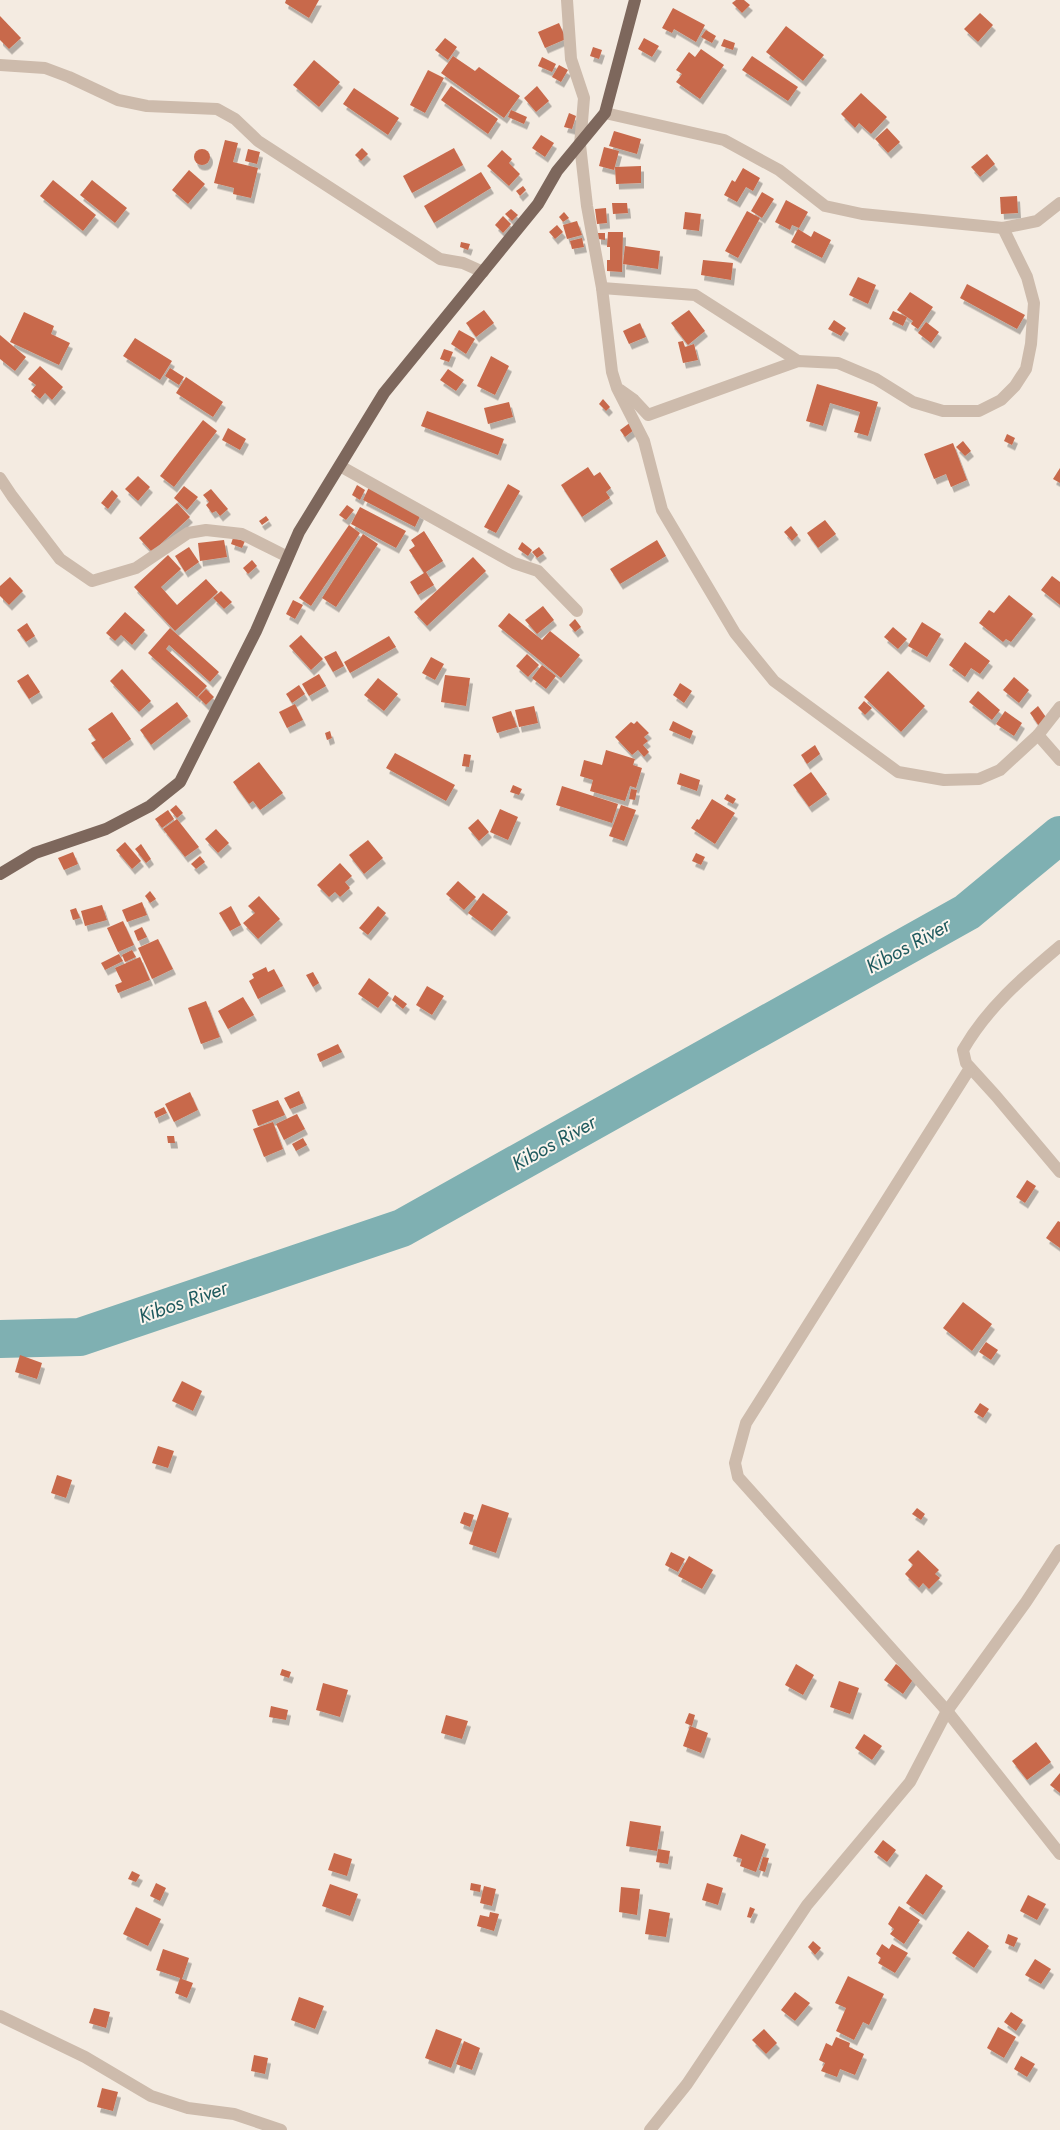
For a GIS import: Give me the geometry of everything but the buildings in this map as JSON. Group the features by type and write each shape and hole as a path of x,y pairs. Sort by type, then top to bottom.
{"main road":[{"path":"0,874 35,853 106,829 150,806 180,782 256,631 299,532 384,393 538,204 557,171 605,113 636,0"}],"street":[{"path":"567,0 571,58 584,98 580,145 587,206 602,288 612,372 617,388 644,441 662,510 735,633 774,681 898,772 944,780 979,779 1000,770 1038,735 1060,707"},
{"path":"0,65 45,68 118,100 147,106 217,109 234,119 258,141 440,259 463,263 483,272"},
{"path":"605,113 724,140 780,170 825,206 862,214 1003,228 1037,221 1060,203"},
{"path":"617,388 634,400 648,415 798,361 838,363 876,378 913,402 943,412 978,411 1001,400 1016,386 1026,369 1031,344 1034,304 1027,277 1003,228"},
{"path":"602,288 695,295 798,361"},
{"path":"340,466 514,563 538,571 577,610"},
{"path":"0,478 60,560 92,581 136,568 188,533 206,530 242,534 288,557"},
{"path":"1038,735 1059,758"},
{"path":"1060,946 1016,983 992,1010 963,1050 966,1064 996,1096 1060,1172"},
{"path":"970,1068 746,1423 735,1463 738,1477 947,1711 1060,1854"},
{"path":"650,2130 687,2084 807,1904 910,1782 947,1711 1026,1602 1060,1550"},
{"path":"0,2016 69,2049 151,2096 188,2108 234,2114 281,2130"}],"waterway":[{"name":"Kibos River","path":"0,1339 80,1337 402,1228 967,912 1060,835"}]}
